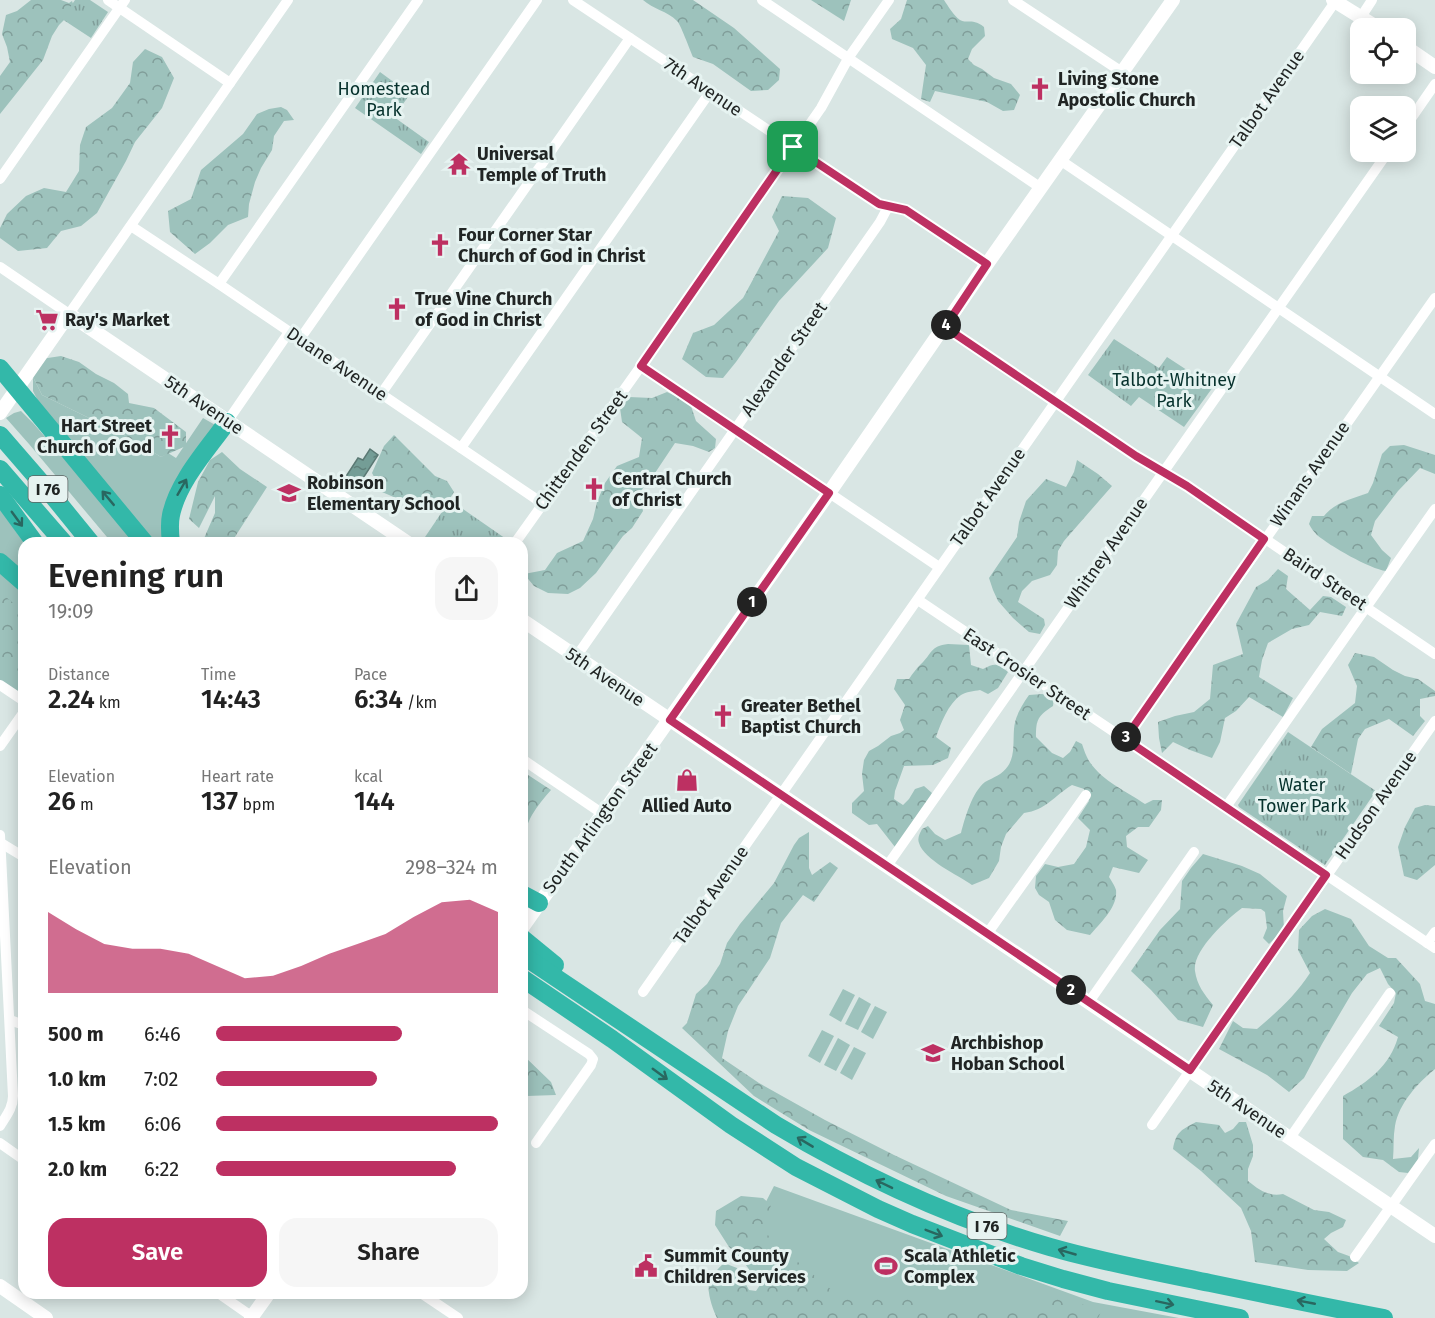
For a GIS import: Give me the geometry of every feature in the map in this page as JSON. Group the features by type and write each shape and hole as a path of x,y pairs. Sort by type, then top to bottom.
{"highway":[{"path":"0,368 140,537"},
{"path":"171,537 171,514 176,497 227,422"},
{"name":"I 76","path":"1,436 86,537"},
{"name":"I 76","path":"0,469 59,537"},
{"path":"0,495 31,537"},
{"path":"52,495 93,537"},
{"path":"0,562 18,578"},
{"path":"528,897 539,903"},
{"name":"I 76","path":"528,951 748,1107 812,1146 885,1185 959,1216 1049,1247 1123,1266 1384,1318"},
{"name":"I 76","path":"528,982 612,1039 731,1125 833,1187 886,1213 1021,1266 1063,1279 1108,1291 1240,1318"},
{"path":"528,990 612,1039"}],"street":[{"path":"108,0 122,4 230,82"},
{"path":"0,413 288,0"},
{"path":"219,284 418,0"},
{"path":"300,339 537,0"},
{"name":"7th Avenue","path":"573,0 879,204 906,210 987,264"},
{"path":"762,0 1041,188"},
{"name":"Chittenden Street","path":"519,537 821,108 849,57 888,0"},
{"path":"1013,0 1122,72"},
{"name":"South Arlington Street","path":"528,919 670,720 1173,0"},
{"path":"1334,1 1361,17 1372,0"},
{"name":"Talbot Avenue","path":"643,992 1334,1"},
{"path":"0,179 122,4"},
{"path":"381,394 630,38"},
{"path":"1416,54 1435,67"},
{"path":"1416,112 1435,84"},
{"path":"461,448 710,92"},
{"path":"1060,160 1435,414"},
{"name":"Whitney Avenue","path":"887,866 1381,162"},
{"name":"Alexander Street","path":"576,657 880,222 888,207"},
{"name":"Duane Avenue","path":"131,226 542,503"},
{"name":"5th Avenue","path":"0,267 399,537"},
{"name":"Winans Avenue","path":"1125,739 1435,298"},
{"name":"Baird Street","path":"945,327 1136,456 1187,486 1435,654"},
{"path":"227,422 289,332"},
{"path":"641,366 939,567"},
{"path":"1226,807 1435,509"},
{"name":"East Crosier Street","path":"918,600 1431,946"},
{"name":"5th Avenue","path":"528,624 1435,1236"},
{"path":"0,685 18,697"},
{"path":"0,746 18,720"},
{"name":"Hudson Avenue","path":"1152,1125 1435,721"},
{"path":"528,763 603,814"},
{"path":"987,933 1086,795"},
{"path":"0,835 14,1096 13,1104 2,1123"},
{"path":"1,843 18,853"},
{"path":"1089,1002 1194,852"},
{"path":"1431,946 1435,932"},
{"path":"1290,1138 1390,993"},
{"path":"528,1014 589,1054 592,1059 591,1065 536,1143"},
{"path":"10,1020 18,1023"},
{"path":"0,1143 18,1156"},
{"path":"1355,1257 1435,1144"},
{"path":"0,1286 18,1299"},
{"path":"19,1299 46,1318"},
{"path":"226,1299 252,1318 265,1299"},
{"path":"430,1299 458,1318"}],"green space":[{"path":"31,0 61,0 69,3 72,1 75,9 59,25 43,60 0,114 0,76 10,62 2,34 6,15 17,11"},
{"path":"75,0 90,0 108,12 91,38 62,19"},
{"path":"643,0 693,0 734,28 780,69 779,80 768,90 751,91 713,64 693,57 677,21"},
{"path":"811,0 851,0 844,21"},
{"path":"907,0 944,0 960,20 984,27 985,36 972,49 968,59 994,78 1011,84 1020,95 1014,110 1003,111 987,102 935,91 930,102 921,99 926,65 913,48 892,39 890,29 901,19"},
{"path":"145,49 162,57 174,78 162,108 135,142 97,213 81,226 61,231 47,248 18,251 0,238 0,228 7,214 26,196 44,188 66,192 79,171 80,145 86,127 112,108 130,83 133,62"},
{"name":"Homestead Park","path":"380,72 410,94 394,117 429,142 421,154 355,108"},
{"path":"281,107 287,110 294,120 284,121 274,136 272,150 255,182 248,217 228,225 195,254 170,232 168,211 191,199 201,170 243,134 257,114"},
{"path":"782,196 808,198 836,218 828,248 779,301 723,378 706,377 682,359 693,333 714,325 743,298 779,231 772,217"},
{"name":"Talbot-Whitney Park","path":"1114,339 1159,368 1167,357 1213,387 1184,427 1139,397 1131,406 1088,375"},
{"path":"61,356 79,362 114,383 128,394 129,403 154,408 186,432 186,446 161,457 130,438 42,395 33,377 41,359"},
{"path":"33,377 42,395 130,438 161,457 168,453 176,458 203,418 217,426 169,537 146,537 38,401 33,391"},
{"path":"667,392 690,403 696,421 716,439 715,448 709,452 675,443 639,493 643,511 632,528 623,536 596,573 580,588 568,594 548,593 534,586 528,579 528,573 545,570 557,553 583,541 605,483 617,466 639,457 642,438 622,422 620,408 629,397 652,398"},
{"path":"21,411 33,423 132,537 107,537 6,418"},
{"path":"394,435 435,476 447,481 454,492 447,503 430,506 403,501 382,492 372,473 384,446"},
{"path":"1404,445 1435,455 1435,474 1420,468 1398,491 1375,521 1371,535 1391,558 1386,571 1340,551 1317,535 1309,524 1312,516 1324,516 1339,504 1368,493 1382,454 1390,446"},
{"path":"222,452 240,469 267,487 235,537 205,537 215,513 215,496 199,528 189,519 198,482 210,460"},
{"path":"1077,460 1112,486 1064,541 1058,551 1057,565 1050,575 1032,581 1022,591 1018,602 1044,619 1045,625 1040,634 1029,632 998,601 989,578 1017,537 1026,501 1046,479 1066,487"},
{"path":"450,500 503,537 425,537"},
{"path":"0,509 20,537 18,573 0,557"},
{"path":"0,569 18,586 18,692 0,680"},
{"path":"1278,569 1288,576 1286,589 1310,610 1323,596 1331,597 1346,607 1342,616 1320,612 1309,625 1292,629 1268,643 1259,677 1293,698 1283,717 1249,697 1236,711 1225,718 1220,742 1212,758 1173,742 1162,753 1158,722 1194,712 1210,699 1213,665 1243,654 1236,624 1256,587 1268,580"},
{"path":"0,592 18,607 18,677 15,678 0,666"},
{"path":"948,644 969,645 971,665 983,669 996,665 1008,672 998,688 988,694 980,690 963,694 949,709 936,737 951,748 948,758 933,765 904,766 894,799 903,805 915,789 924,786 932,793 928,804 895,847 877,824 869,825 852,813 852,803 864,791 862,774 864,760 869,751 904,730 900,720 905,705 894,689 897,679 909,679 934,649"},
{"path":"1355,653 1374,657 1405,676 1418,679 1435,691 1435,696 1420,699 1420,716 1425,721 1413,736 1389,719 1365,729 1358,739 1351,774 1311,747 1322,729 1355,703 1357,686 1348,665"},
{"path":"1042,694 1054,697 1053,706 1039,719 1036,737 1052,753 1063,758 1070,752 1076,741 1082,744 1094,768 1115,785 1145,804 1153,800 1162,800 1161,810 1149,827 1138,827 1126,836 1127,847 1148,860 1139,873 1113,867 1109,877 1116,890 1114,903 1090,935 1067,930 1055,920 1049,902 1039,895 1035,888 1036,876 1045,864 1058,867 1074,864 1086,847 1090,830 1078,818 1089,801 1084,789 1072,785 1044,806 1024,813 1006,834 999,861 989,878 972,885 934,861 922,849 918,841 922,829 928,826 945,840 961,833 980,786 1003,772 1010,762 1013,753 1015,724 1021,707 1029,695"},
{"name":"Water Tower Park","path":"1288,732 1376,791 1325,865 1238,805"},
{"path":"528,775 551,790 528,824"},
{"path":"1425,805 1435,806 1435,865 1417,880 1404,876 1398,847 1415,808"},
{"path":"809,832 809,868 812,875 830,862 838,868 814,902 803,895 781,923 770,958 738,1006 728,1031 722,1058 759,1083 894,1155 1011,1210 1068,1221 1060,1236 946,1196 809,1130 754,1096 682,1028 687,1023 696,994 707,984 720,964 727,943 774,883 799,838"},
{"path":"1203,854 1260,874 1287,896 1283,911 1284,929 1269,944 1263,938 1267,928 1265,912 1261,909 1242,908 1220,927 1199,954 1195,971 1197,981 1213,1005 1203,1027 1178,1020 1131,971 1160,930 1180,909 1182,881"},
{"path":"1325,909 1351,919 1369,946 1388,958 1396,958 1420,984 1425,1001 1435,1004 1435,1069 1410,1094 1395,1126 1393,1159 1411,1157 1419,1148 1418,1159 1408,1173 1399,1172 1383,1160 1363,1157 1343,1139 1343,1096 1361,1085 1384,1065 1398,1037 1379,1026 1394,1003 1396,993 1388,984 1380,968 1367,974 1352,993 1304,1078 1289,1092 1267,1075 1219,1049 1233,1021 1243,1028 1257,1029 1298,989 1310,973 1298,950 1299,930 1312,916"},
{"path":"843,989 855,995 841,1022 829,1015"},
{"path":"859,997 871,1004 858,1030 845,1024"},
{"path":"875,1006 887,1012 873,1039 861,1032"},
{"path":"822,1030 834,1036 820,1063 808,1056"},
{"path":"838,1038 850,1045 836,1071 824,1065"},
{"path":"854,1047 866,1053 852,1080 840,1073"},
{"path":"528,1060 551,1082 556,1095 528,1096"},
{"path":"1196,1122 1219,1125 1225,1133 1239,1122 1246,1122 1253,1145 1248,1181 1264,1192 1283,1194 1314,1210 1329,1212 1346,1220 1343,1227 1324,1239 1338,1252 1359,1263 1347,1271 1308,1270 1255,1262 1251,1231 1241,1208 1173,1149 1180,1132"},
{"name":"Scala Athletic Complex","path":"774,1186 1093,1302 1179,1318 791,1318 748,1237"},
{"path":"741,1196 763,1198 771,1205 766,1226 770,1239 839,1296 905,1298 937,1309 1042,1307 1051,1296 1103,1308 1098,1318 717,1318 712,1306 709,1284 713,1275 724,1263 737,1268 749,1290 756,1291 760,1285 741,1258 729,1247 715,1225 716,1211"}],"water":[{"path":"370,449 378,455 358,486 345,478 358,458 363,460"}],"place":[{"name":"Living Stone Apostolic Church","path":"1040,89"},
{"name":"Universal Temple of Truth","path":"459,164"},
{"name":"Four Corner Star Church of God in Christ","path":"440,245"},
{"name":"True Vine Church of God in Christ","path":"397,309"},
{"name":"Ray's Market","path":"47,320"},
{"name":"Hart Street Church of God","path":"170,436"},
{"name":"Central Church of Christ","path":"594,489"},
{"name":"Robinson Elementary School","path":"289,493"},
{"name":"Greater Bethel Baptist Church","path":"723,716"},
{"name":"Allied Auto","path":"687,780"},
{"name":"Archbishop Hoban School","path":"933,1053"},
{"name":"Summit County Children Services","path":"646,1266"},
{"name":"Scala Athletic Complex","path":"886,1266"}],"route":[{"path":"793,147 879,204 906,210 987,264 945,327 1264,539 1125,739 1326,875 1190,1070 670,720 829,493 641,366 793,147"}]}
